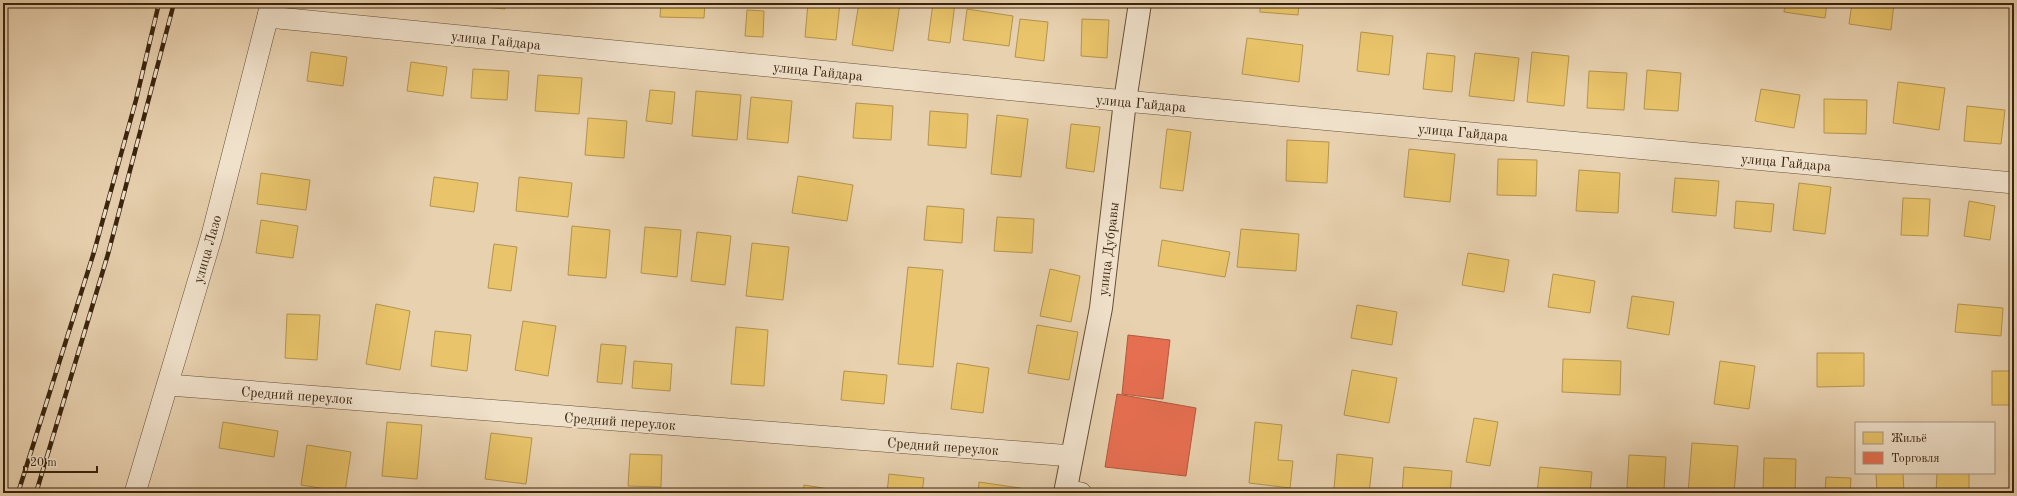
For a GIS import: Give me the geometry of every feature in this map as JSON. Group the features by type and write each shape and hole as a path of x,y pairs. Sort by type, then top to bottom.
{"street":[{"name":"улица Дубравы","path":"1071,492 1072,456 1101,308 1125,101 1140,3"},
{"name":"улица Гайдара","path":"269,10 1125,101 2014,183"},
{"name":"улица Лазо","path":"135,493 212,235 269,10"},
{"name":"Средний переулок","path":"168,385 1072,456"}],"building: Жильё":[{"path":"464,3 505,3 505,9 464,5"},
{"path":"542,3 569,3 569,8 541,5"},
{"path":"661,3 705,3 704,18 660,17"},
{"path":"808,3 840,3 836,40 805,37"},
{"path":"859,3 900,3 893,51 852,45"},
{"path":"933,3 955,3 950,43 928,40"},
{"path":"1260,3 1299,3 1298,15 1260,12"},
{"path":"1661,3 1690,3 1690,8 1661,5"},
{"path":"1785,3 1827,3 1825,18 1784,12"},
{"path":"1852,3 1894,3 1891,30 1849,24"},
{"path":"967,9 1013,16 1009,46 963,40"},
{"path":"747,10 764,11 763,37 745,36"},
{"path":"1020,19 1048,22 1044,61 1015,57"},
{"path":"1082,19 1109,20 1107,58 1081,56"},
{"path":"1361,32 1393,36 1389,75 1357,71"},
{"path":"1247,38 1303,45 1299,82 1242,74"},
{"path":"311,52 347,57 343,86 307,81"},
{"path":"1532,52 1569,56 1564,106 1527,102"},
{"path":"1427,53 1455,56 1452,92 1423,89"},
{"path":"1475,53 1519,58 1514,101 1469,96"},
{"path":"411,62 447,67 443,96 407,91"},
{"path":"473,69 509,71 507,100 471,98"},
{"path":"1647,70 1681,73 1678,111 1644,109"},
{"path":"1589,71 1627,73 1624,110 1587,108"},
{"path":"538,75 582,78 579,114 535,111"},
{"path":"1898,82 1945,88 1939,130 1893,123"},
{"path":"1761,89 1800,95 1794,128 1755,121"},
{"path":"650,90 675,92 672,124 646,121"},
{"path":"696,91 741,95 737,140 692,136"},
{"path":"751,97 792,101 788,143 747,139"},
{"path":"1824,99 1867,100 1866,134 1824,133"},
{"path":"856,103 893,106 891,140 853,138"},
{"path":"1967,106 2005,110 2001,144 1964,141"},
{"path":"930,111 968,114 966,148 928,145"},
{"path":"997,115 1028,119 1021,177 991,174"},
{"path":"588,118 627,121 624,158 585,155"},
{"path":"1071,124 1100,127 1094,172 1066,168"},
{"path":"1167,129 1191,132 1183,191 1160,188"},
{"path":"1287,140 1329,142 1327,183 1286,181"},
{"path":"1409,149 1455,154 1450,202 1404,197"},
{"path":"1498,159 1537,160 1536,196 1497,195"},
{"path":"1579,170 1620,173 1618,213 1576,211"},
{"path":"261,173 310,180 306,210 257,204"},
{"path":"798,176 853,185 847,221 792,213"},
{"path":"434,177 478,183 474,212 430,206"},
{"path":"519,177 572,183 568,217 516,211"},
{"path":"1675,178 1719,181 1716,216 1672,212"},
{"path":"1799,183 1831,187 1825,234 1793,230"},
{"path":"1903,198 1930,199 1928,236 1901,235"},
{"path":"1736,201 1774,204 1771,232 1734,228"},
{"path":"1969,201 1995,206 1990,240 1964,236"},
{"path":"927,206 964,209 962,243 924,240"},
{"path":"997,217 1034,219 1032,253 994,251"},
{"path":"261,220 298,226 293,258 256,253"},
{"path":"572,226 610,230 606,278 568,275"},
{"path":"645,227 681,230 677,277 641,273"},
{"path":"1241,229 1299,234 1296,271 1237,267"},
{"path":"697,232 731,236 725,285 691,281"},
{"path":"1162,240 1230,252 1225,277 1158,266"},
{"path":"752,243 789,247 783,300 746,296"},
{"path":"494,244 517,247 511,291 488,288"},
{"path":"1468,253 1509,260 1504,292 1462,285"},
{"path":"908,267 943,270 933,367 898,364"},
{"path":"1050,269 1080,276 1071,322 1040,316"},
{"path":"1553,274 1595,281 1590,313 1548,307"},
{"path":"1632,296 1674,302 1669,335 1627,328"},
{"path":"376,304 410,311 400,370 366,364"},
{"path":"1958,304 2003,308 2001,336 1955,332"},
{"path":"1357,305 1397,312 1392,345 1351,338"},
{"path":"287,314 320,315 317,360 285,358"},
{"path":"523,321 556,326 548,376 515,370"},
{"path":"1037,325 1078,332 1069,380 1028,373"},
{"path":"736,327 768,330 764,386 731,384"},
{"path":"435,331 471,335 467,371 431,366"},
{"path":"601,344 626,346 622,384 597,382"},
{"path":"1817,353 1864,353 1864,386 1817,387"},
{"path":"1563,359 1621,361 1620,395 1562,392"},
{"path":"634,361 672,364 670,391 632,388"},
{"path":"1720,361 1755,366 1749,409 1714,404"},
{"path":"957,363 989,368 983,413 951,409"},
{"path":"1352,370 1397,378 1389,423 1344,415"},
{"path":"844,371 887,375 884,404 841,400"},
{"path":"1992,371 2014,371 2014,405 1992,405"},
{"path":"1474,418 1498,422 1490,466 1466,462"},
{"path":"223,422 278,431 274,457 219,448"},
{"path":"387,422 422,425 417,479 382,476"},
{"path":"1255,422 1282,425 1278,460 1293,461 1290,488 1249,483"},
{"path":"491,433 532,438 526,484 485,479"},
{"path":"1692,443 1738,446 1734,493 1688,493"},
{"path":"2013,443 2014,483 2011,483"},
{"path":"307,445 351,452 345,492 301,485"},
{"path":"630,454 662,455 661,487 628,486"},
{"path":"1337,454 1373,458 1369,493 1334,489"},
{"path":"1629,455 1666,457 1664,490 1627,488"},
{"path":"1764,458 1796,459 1795,493 1763,493"},
{"path":"1404,467 1452,471 1450,493 1402,493"},
{"path":"1540,467 1592,472 1590,493 1537,493"},
{"path":"889,474 924,478 922,493 887,493"},
{"path":"1876,474 1903,474 1904,493 1877,493"},
{"path":"1937,474 1969,474 1969,493 1936,493"},
{"path":"1826,477 1851,478 1850,493 1825,493"},
{"path":"979,482 1040,491 1039,493 978,493"},
{"path":"804,485 855,493 803,493"},
{"path":"422,488 445,493 421,493"}],"building: Торговля":[{"path":"1128,335 1170,340 1163,399 1122,394"},
{"path":"1117,394 1196,408 1186,476 1105,467"}],"railway":[{"path":"18,493 94,252 136,100 159,3"},
{"path":"36,493 108,254 174,3"}]}
